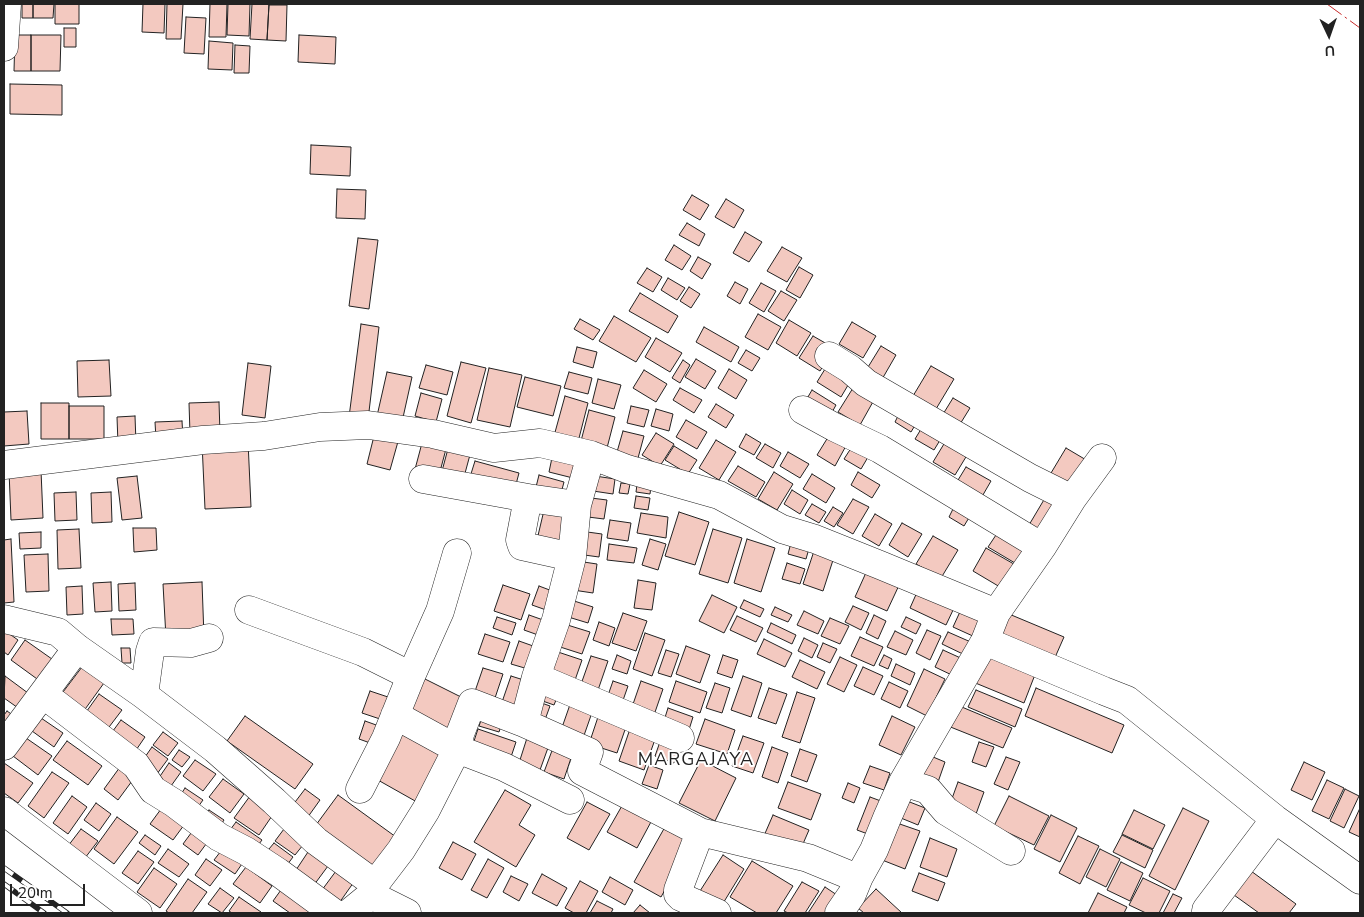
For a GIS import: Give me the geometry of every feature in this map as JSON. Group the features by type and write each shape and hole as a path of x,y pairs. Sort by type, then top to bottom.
{"street":[{"path":"4,46 7,4"},
{"path":"829,356 850,369 866,384 1030,478 1072,499"},
{"path":"803,410 880,449 1042,547"},
{"path":"4,465 203,440 264,436 320,427 368,425 434,434 494,448 540,443 591,455 627,468 719,495 782,529 880,565 996,613"},
{"path":"524,722 536,677 556,620 572,557 577,505 591,455"},
{"path":"839,913 852,894 874,850 903,782 985,641 996,613 1042,547 1072,499 1102,458"},
{"path":"423,479 577,505"},
{"path":"528,498 520,540 522,546 572,557"},
{"path":"360,789 386,738 410,676 440,611 457,553"},
{"path":"249,610 363,652 410,676"},
{"path":"4,619 58,632 215,750 373,890 408,913"},
{"path":"144,695 153,642 191,643 208,638"},
{"path":"985,641 1127,700 1275,819 1360,880"},
{"path":"4,746 77,648"},
{"path":"536,677 680,738"},
{"path":"42,694 136,765 153,790 174,803 219,837 246,851 278,872 334,913"},
{"path":"349,913 373,890 426,810 457,749 460,734 472,703 524,722 589,752 582,771 700,832 808,858 859,877"},
{"path":"395,715 457,749 504,768 570,800"},
{"path":"903,782 928,790 946,811 1011,851"},
{"path":"4,810 138,913"},
{"path":"1206,913 1206,910 1275,819"},
{"path":"700,832 678,890 680,898 709,912"}],"building":[{"path":"22,4 33,4 33,18 22,18"},
{"path":"33,4 54,4 53,18 33,18"},
{"path":"55,4 79,4 79,24 55,24"},
{"path":"143,4 165,4 164,33 142,32"},
{"path":"167,4 183,4 181,39 166,39"},
{"path":"210,4 227,4 226,37 209,37"},
{"path":"228,4 250,4 249,36 227,35"},
{"path":"252,4 269,4 267,40 250,39"},
{"path":"269,5 287,5 286,41 267,40"},
{"path":"186,17 206,18 204,54 184,53"},
{"path":"64,28 76,28 76,47 64,47"},
{"path":"15,35 31,35 31,71 14,71"},
{"path":"31,35 61,35 60,71 31,71"},
{"path":"299,35 336,37 335,64 298,62"},
{"path":"209,41 233,43 232,70 208,69"},
{"path":"235,45 250,46 249,73 234,73"},
{"path":"10,84 62,85 62,115 10,114"},
{"path":"311,145 351,147 350,176 310,174"},
{"path":"337,189 366,190 365,219 336,218"},
{"path":"692,195 709,205 700,220 683,210"},
{"path":"726,199 744,210 734,228 715,217"},
{"path":"687,223 705,234 699,246 679,235"},
{"path":"745,232 762,242 749,262 733,253"},
{"path":"358,238 378,240 369,309 349,306"},
{"path":"674,245 691,256 682,270 665,260"},
{"path":"782,247 802,258 787,282 767,271"},
{"path":"698,257 711,264 702,279 690,271"},
{"path":"799,267 813,275 800,298 786,290"},
{"path":"647,268 662,277 653,292 637,283"},
{"path":"668,278 685,288 677,300 661,290"},
{"path":"735,282 748,289 740,304 727,296"},
{"path":"761,283 776,291 764,312 749,303"},
{"path":"689,287 700,294 691,308 680,301"},
{"path":"781,291 797,300 784,321 768,311"},
{"path":"640,293 678,316 668,333 629,311"},
{"path":"758,314 781,327 768,350 745,337"},
{"path":"614,316 651,338 636,362 599,341"},
{"path":"580,319 600,330 593,340 574,329"},
{"path":"789,320 811,333 797,356 776,343"},
{"path":"852,322 876,336 863,358 839,344"},
{"path":"361,324 379,327 368,420 349,417"},
{"path":"704,327 739,347 731,362 696,342"},
{"path":"813,336 834,348 820,371 799,358"},
{"path":"656,338 682,353 670,372 645,357"},
{"path":"881,346 896,355 881,381 865,372"},
{"path":"577,347 597,352 593,368 573,362"},
{"path":"746,350 760,358 752,371 738,363"},
{"path":"696,359 716,371 705,389 685,377"},
{"path":"109,360 111,396 78,397 77,361"},
{"path":"683,360 690,365 680,383 672,378"},
{"path":"830,361 854,375 841,397 817,382"},
{"path":"461,362 486,368 471,423 447,416"},
{"path":"248,363 271,366 265,418 242,415"},
{"path":"426,365 453,372 447,395 419,388"},
{"path":"931,366 954,379 936,409 913,396"},
{"path":"489,368 522,375 510,427 477,420"},
{"path":"729,369 747,380 736,399 718,388"},
{"path":"644,370 667,384 656,402 633,388"},
{"path":"387,372 412,377 402,422 377,416"},
{"path":"569,372 592,378 588,394 564,388"},
{"path":"525,377 561,386 553,416 517,407"},
{"path":"598,379 621,385 614,409 592,403"},
{"path":"680,388 702,400 694,413 673,400"},
{"path":"853,388 874,400 860,425 838,412"},
{"path":"812,390 836,405 830,416 805,402"},
{"path":"421,393 442,399 436,422 415,416"},
{"path":"565,396 588,403 578,442 554,436"},
{"path":"953,398 970,408 957,429 940,419"},
{"path":"219,402 220,433 190,434 189,403"},
{"path":"41,403 69,403 69,439 41,439"},
{"path":"716,404 734,415 726,428 708,417"},
{"path":"69,406 104,406 104,439 69,439"},
{"path":"631,406 649,410 644,427 627,423"},
{"path":"656,409 673,414 669,431 651,426"},
{"path":"589,410 615,417 607,448 581,441"},
{"path":"27,411 29,444 4,446 4,412"},
{"path":"900,412 917,422 911,432 895,422"},
{"path":"135,416 136,443 118,444 117,417"},
{"path":"686,420 707,432 697,449 676,437"},
{"path":"182,421 183,438 156,439 155,422"},
{"path":"926,421 945,432 934,450 915,439"},
{"path":"623,431 644,436 638,458 617,452"},
{"path":"375,432 399,438 390,470 367,464"},
{"path":"656,433 674,444 660,466 642,455"},
{"path":"746,434 761,443 754,455 739,447"},
{"path":"830,434 847,444 835,466 817,455"},
{"path":"950,434 972,447 955,475 933,462"},
{"path":"716,440 736,452 719,480 699,468"},
{"path":"248,441 251,507 205,509 202,443"},
{"path":"855,442 871,452 861,469 844,459"},
{"path":"422,443 446,449 438,479 414,473"},
{"path":"765,444 781,453 773,468 756,458"},
{"path":"449,445 471,451 464,477 442,471"},
{"path":"674,446 697,460 688,474 665,460"},
{"path":"1066,448 1093,464 1075,494 1048,478"},
{"path":"788,452 809,464 800,478 780,466"},
{"path":"553,453 581,461 577,479 549,472"},
{"path":"475,461 519,473 515,488 470,477"},
{"path":"738,466 765,482 756,497 728,481"},
{"path":"966,467 991,481 980,500 955,485"},
{"path":"41,470 43,518 11,520 9,471"},
{"path":"774,472 793,484 777,510 758,499"},
{"path":"858,472 880,485 872,498 851,485"},
{"path":"812,474 835,488 826,503 803,489"},
{"path":"539,475 564,482 560,497 535,491"},
{"path":"137,476 142,518 122,520 117,478"},
{"path":"595,476 615,479 613,494 593,491"},
{"path":"638,477 652,479 650,494 636,492"},
{"path":"621,483 630,484 628,494 619,493"},
{"path":"792,490 808,500 800,514 784,504"},
{"path":"76,492 77,520 55,521 54,493"},
{"path":"111,492 112,522 92,523 91,493"},
{"path":"1048,493 1064,502 1042,539 1026,530"},
{"path":"636,496 650,498 648,510 634,508"},
{"path":"591,498 607,500 604,519 588,517"},
{"path":"853,499 869,507 853,534 837,525"},
{"path":"812,504 826,512 819,523 805,515"},
{"path":"545,506 568,511 558,549 536,544"},
{"path":"833,507 843,513 834,527 824,521"},
{"path":"954,507 970,516 964,526 949,517"},
{"path":"679,512 709,522 695,565 665,556"},
{"path":"641,513 668,517 666,538 637,533"},
{"path":"875,514 892,524 879,546 862,536"},
{"path":"610,520 631,523 628,541 607,538"},
{"path":"902,523 922,534 908,557 889,545"},
{"path":"133,528 156,528 157,550 134,552"},
{"path":"79,529 81,568 58,569 57,530"},
{"path":"713,529 742,538 728,583 699,574"},
{"path":"580,531 602,534 599,557 577,554"},
{"path":"41,532 41,548 20,549 19,533"},
{"path":"998,532 1030,550 1020,566 988,547"},
{"path":"933,536 958,550 941,578 916,564"},
{"path":"11,539 14,602 4,603 4,540"},
{"path":"650,539 666,544 658,570 642,565"},
{"path":"747,539 775,548 761,592 734,583"},
{"path":"792,539 810,545 806,559 788,554"},
{"path":"609,544 637,548 634,563 607,560"},
{"path":"815,548 835,554 823,591 803,584"},
{"path":"986,548 1019,567 1005,590 973,571"},
{"path":"48,554 49,591 26,592 24,555"},
{"path":"577,561 597,564 593,593 573,590"},
{"path":"787,563 805,569 800,584 782,579"},
{"path":"869,566 901,581 887,611 855,597"},
{"path":"638,580 656,583 652,610 634,608"},
{"path":"111,582 112,611 95,612 93,583"},
{"path":"202,582 204,637 166,638 163,584"},
{"path":"135,583 136,610 119,611 118,584"},
{"path":"503,585 530,594 521,620 494,611"},
{"path":"82,586 83,614 67,615 66,587"},
{"path":"539,586 555,592 549,611 532,605"},
{"path":"918,590 954,608 946,625 910,608"},
{"path":"712,595 737,607 724,633 699,621"},
{"path":"571,600 593,607 588,623 565,616"},
{"path":"744,600 764,609 760,617 740,608"},
{"path":"964,603 987,613 975,637 953,627"},
{"path":"853,606 869,613 861,630 845,622"},
{"path":"775,607 792,615 788,622 771,615"},
{"path":"804,611 824,621 818,634 797,625"},
{"path":"623,613 647,621 636,651 612,643"},
{"path":"1009,614 1064,637 1053,662 999,640"},
{"path":"529,615 546,621 541,636 524,630"},
{"path":"874,615 886,621 878,639 866,633"},
{"path":"737,616 763,628 756,642 730,630"},
{"path":"497,617 516,623 512,635 493,628"},
{"path":"906,617 921,624 916,634 901,627"},
{"path":"830,618 849,626 840,644 821,636"},
{"path":"111,619 133,619 134,634 112,635"},
{"path":"599,622 615,628 609,646 593,640"},
{"path":"561,623 590,632 582,654 554,645"},
{"path":"771,623 796,635 792,644 767,632"},
{"path":"4,630 18,640 8,655 4,652"},
{"path":"927,630 941,636 930,660 916,653"},
{"path":"895,631 913,640 906,655 887,647"},
{"path":"948,632 973,643 967,656 942,644"},
{"path":"645,633 665,640 652,676 633,669"},
{"path":"485,634 510,642 503,662 478,654"},
{"path":"860,637 883,647 874,666 851,656"},
{"path":"804,638 818,645 812,658 798,651"},
{"path":"764,639 792,653 785,667 757,654"},
{"path":"25,640 59,664 44,684 11,660"},
{"path":"519,641 536,647 528,669 511,664"},
{"path":"823,643 837,649 830,663 817,657"},
{"path":"686,646 710,655 700,683 676,674"},
{"path":"121,648 130,648 131,663 122,663"},
{"path":"666,650 679,654 671,677 658,673"},
{"path":"943,650 965,660 956,677 935,667"},
{"path":"986,651 1036,672 1024,703 973,682"},
{"path":"558,652 582,660 574,683 550,676"},
{"path":"617,655 631,661 627,674 612,669"},
{"path":"723,655 738,660 732,678 717,673"},
{"path":"884,655 892,659 888,669 879,665"},
{"path":"591,656 608,661 597,693 580,687"},
{"path":"840,657 857,665 844,692 827,684"},
{"path":"800,660 825,672 817,689 792,677"},
{"path":"896,664 915,673 910,685 891,676"},
{"path":"82,667 104,683 83,712 60,696"},
{"path":"863,667 883,676 874,695 854,686"},
{"path":"483,668 503,674 492,707 472,700"},
{"path":"924,669 945,679 927,716 907,706"},
{"path":"5,676 32,696 21,710 4,698"},
{"path":"511,676 530,682 520,712 501,705"},
{"path":"743,676 762,683 751,717 731,710"},
{"path":"421,677 469,701 454,738 403,709"},
{"path":"613,681 628,686 621,706 606,701"},
{"path":"641,681 663,689 653,718 631,710"},
{"path":"676,681 707,692 700,713 669,702"},
{"path":"889,682 908,691 900,708 881,699"},
{"path":"715,683 730,688 722,713 706,708"},
{"path":"542,684 560,690 554,705 537,699"},
{"path":"769,688 787,694 776,724 758,718"},
{"path":"1036,688 1124,725 1112,753 1025,716"},
{"path":"976,690 1022,709 1015,727 968,707"},
{"path":"370,691 391,698 383,720 362,713"},
{"path":"797,692 815,698 800,743 782,737"},
{"path":"99,694 122,710 106,731 84,715"},
{"path":"573,696 595,704 581,744 559,736"},
{"path":"536,701 550,706 542,728"},
{"path":"957,705 1012,728 1003,748 948,726"},
{"path":"668,708 693,717 687,736 662,727"},
{"path":"7,711 21,721 4,731 4,715"},
{"path":"600,711 628,721 617,753 589,744"},
{"path":"484,712 503,719 499,732 479,726"},
{"path":"245,716 313,764 295,789 227,741"},
{"path":"892,716 915,727 901,755 879,745"},
{"path":"41,718 63,733 54,747 32,731"},
{"path":"705,719 735,730 727,754 696,744"},
{"path":"121,720 145,737 132,756 107,739"},
{"path":"365,721 379,726 373,744 359,739"},
{"path":"631,726 657,734 644,770 619,761"},
{"path":"478,729 516,742 509,763 471,750"},
{"path":"394,730 450,760 424,806 369,775"},
{"path":"163,732 178,743 168,756 153,745"},
{"path":"743,736 764,743 753,773 732,766"},
{"path":"26,738 52,756 38,775 13,756"},
{"path":"527,738 549,745 540,770 519,763"},
{"path":"661,739 680,745 674,763 655,756"},
{"path":"67,741 102,766 88,785 53,760"},
{"path":"979,742 994,747 986,767 972,762"},
{"path":"152,747 168,759 154,778 138,767"},
{"path":"772,747 788,753 778,783 762,777"},
{"path":"553,748 572,755 564,779 544,772"},
{"path":"800,749 817,755 807,782 791,776"},
{"path":"179,750 190,757 182,767 172,760"},
{"path":"926,754 945,762 937,785 917,777"},
{"path":"1006,757 1020,762 1008,790 994,784"},
{"path":"195,760 216,774 203,791 183,776"},
{"path":"701,760 736,778 715,821 679,803"},
{"path":"1304,762 1325,772 1312,800 1291,790"},
{"path":"4,763 33,783 18,803 4,793"},
{"path":"169,763 181,772 166,793 154,785"},
{"path":"649,765 663,770 657,789 642,784"},
{"path":"870,766 890,773 884,790 863,783"},
{"path":"120,767 135,777 118,800 104,789"},
{"path":"52,772 69,783 44,818 28,806"},
{"path":"223,779 244,794 230,813 209,797"},
{"path":"1327,780 1344,788 1329,819 1312,811"},
{"path":"788,782 821,794 811,820 778,808"},
{"path":"958,782 984,792 976,814 950,804"},
{"path":"848,783 860,788 854,803 842,798"},
{"path":"185,788 203,800 195,811 178,799"},
{"path":"305,789 320,800 305,821 289,810"},
{"path":"1345,789 1359,796 1344,828 1330,821"},
{"path":"505,790 531,805 519,825 535,835 516,867 474,842"},
{"path":"338,795 396,837 377,876 313,829"},
{"path":"72,796 87,807 68,834 53,823"},
{"path":"250,796 274,813 259,835 234,818"},
{"path":"1009,796 1049,816 1034,845 994,826"},
{"path":"870,797 889,804 876,837 857,830"},
{"path":"902,799 925,808 918,825 896,816"},
{"path":"587,802 610,814 589,850 567,838"},
{"path":"96,803 111,814 99,831 84,820"},
{"path":"623,804 652,820 637,848 607,832"},
{"path":"164,805 187,821 173,840 150,824"},
{"path":"1183,808 1209,821 1175,890 1149,876"},
{"path":"1360,808 1360,837 1349,832"},
{"path":"209,810 224,820 217,831 202,820"},
{"path":"1134,810 1165,825 1153,849 1122,834"},
{"path":"773,815 809,830 799,853 763,838"},
{"path":"1051,815 1077,828 1060,862 1034,849"},
{"path":"117,817 138,832 114,864 94,849"},
{"path":"670,818 697,832 661,897 634,882"},
{"path":"891,821 920,831 905,869 877,858"},
{"path":"236,822 262,840 253,852 227,834"},
{"path":"197,825 212,836 198,855 183,844"},
{"path":"287,825 307,840 295,855 275,841"},
{"path":"81,829 98,841 85,858 68,846"},
{"path":"145,835 161,846 155,855 139,843"},
{"path":"1122,835 1153,850 1145,868 1113,852"},
{"path":"1078,836 1099,846 1080,884 1059,873"},
{"path":"930,838 957,849 947,877 920,867"},
{"path":"453,842 476,854 462,880 439,868"},
{"path":"274,843 293,857 284,869 264,855"},
{"path":"224,847 244,861 235,874 214,860"},
{"path":"168,849 189,864 179,877 158,863"},
{"path":"1100,849 1120,859 1106,887 1086,877"},
{"path":"138,851 154,862 138,884 122,873"},
{"path":"308,852 328,866 311,889 292,876"},
{"path":"723,855 744,869 722,905 700,891"},
{"path":"206,859 222,870 210,886 195,875"},
{"path":"488,859 504,868 487,898 471,890"},
{"path":"752,861 793,886 776,913 757,913 730,897"},
{"path":"1121,862 1143,873 1130,901 1107,890"},
{"path":"246,867 272,886 260,903 233,884"},
{"path":"339,867 356,879 337,906 319,894"},
{"path":"154,868 177,884 160,908 137,892"},
{"path":"1251,871 1296,904 1289,913 1259,913 1234,895"},
{"path":"919,873 945,883 938,901 912,891"},
{"path":"542,874 567,888 557,906 532,893"},
{"path":"511,876 528,884 519,901 503,892"},
{"path":"610,877 633,890 625,905 602,892"},
{"path":"1143,878 1170,891 1159,913 1146,913 1129,905"},
{"path":"188,879 207,892 192,913 169,913 166,911"},
{"path":"580,881 598,891 586,913 574,913 565,908"},
{"path":"802,882 819,891 805,913 788,913 784,911"},
{"path":"286,883 325,913 290,913 273,901"},
{"path":"825,887 840,897 830,913 808,913"},
{"path":"220,888 234,898 222,913 208,904"},
{"path":"876,889 902,913 864,913 858,908"},
{"path":"1098,893 1127,907 1124,913 1088,913"},
{"path":"1173,894 1182,898 1174,913 1163,913"},
{"path":"239,897 261,912 232,913 229,911"},
{"path":"597,901 613,909 611,913 590,913"},
{"path":"640,905 650,913 633,913"}],"railway":[{"path":"4,868 67,913"},
{"path":"4,884 44,913"}],"power":[{"path":"1327,4 1360,28"}],"district":[{"name":"MARGAJAYA","path":"696,761"}]}
